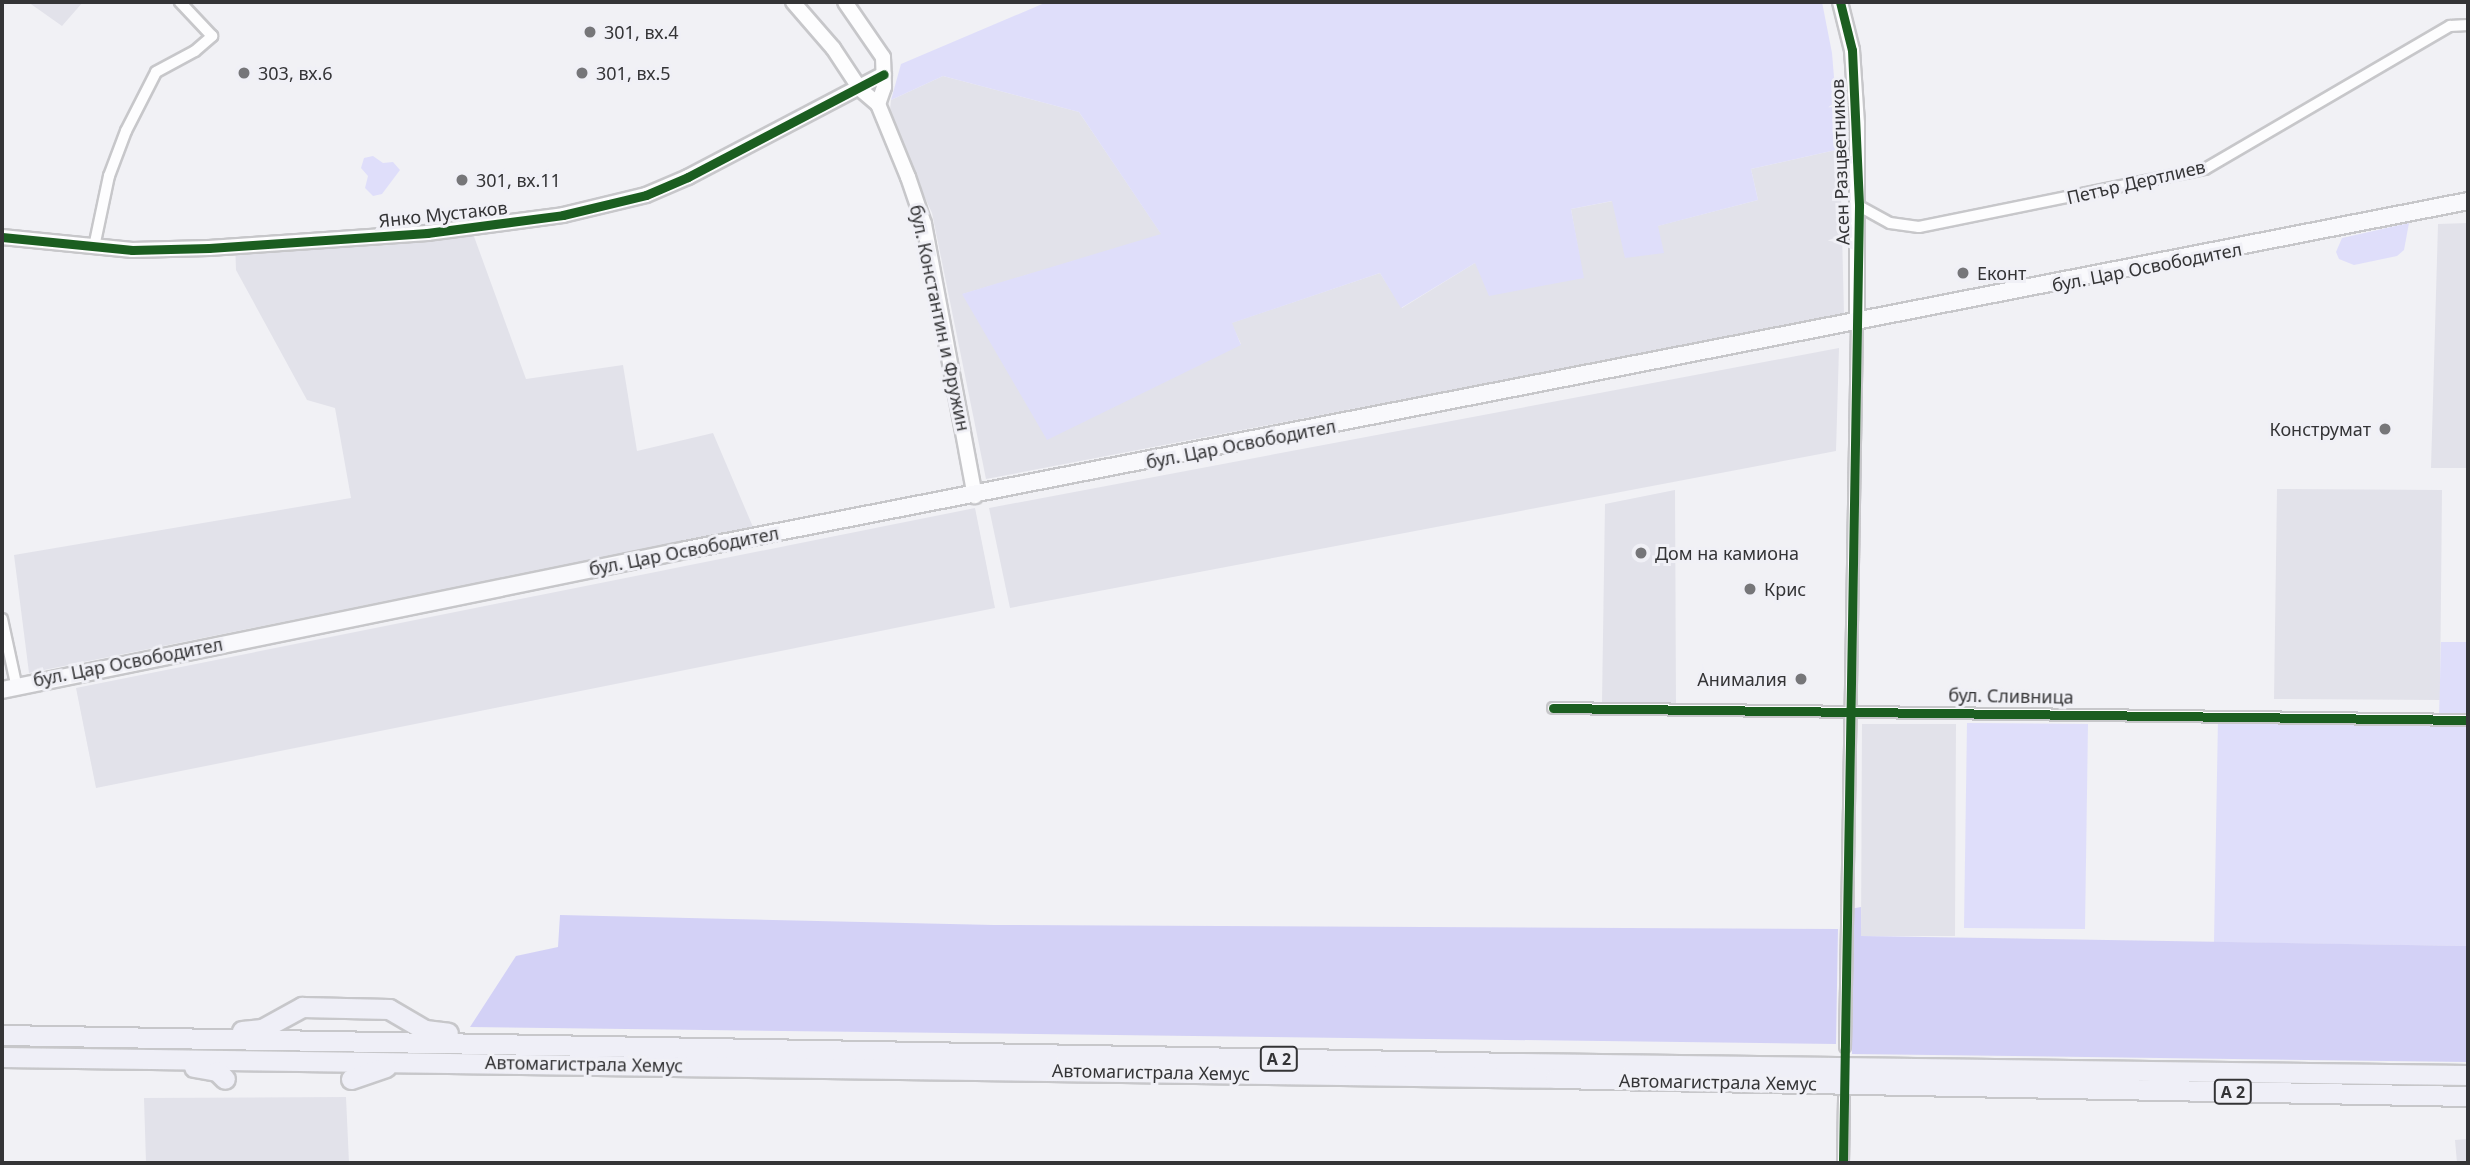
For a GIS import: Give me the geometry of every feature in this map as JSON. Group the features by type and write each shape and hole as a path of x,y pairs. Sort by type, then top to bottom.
{"highway":[{"path":"137,1037 179,1029 254,1031 289,1010 311,1007 389,1009 433,1033 578,1035 592,1046"},
{"name":"Автомагистрала Хемус","path":"2,1035 1507,1063 2468,1074"},
{"name":"Автомагистрала Хемус","path":"2,1057 2468,1096"},
{"path":"141,1058 165,1065 205,1068 225,1079"},
{"path":"351,1079 402,1062"}],"main road":[{"name":"бул. Цар Освободител","path":"8,685 2468,201"}],"street":[{"path":"94,247 109,176 126,131 156,72 195,51 212,36 180,2"},
{"name":"бул. Константин и Фружин","path":"793,2 833,48 860,89 878,104 924,224 975,496"},
{"path":"845,2 883,57 884,74 878,104"},
{"name":"Асен Разцветников","path":"1840,2 1852,50 1859,206 1857,322"},
{"name":"Петър Дертлиев","path":"1859,206 1890,223 1919,228 2205,169 2450,26 2468,25"},
{"name":"Янко Мустаков","path":"2,237 94,247 250,246 467,229 563,215 646,195 688,177 860,89 884,74"},
{"path":"1845,1047 1857,322"},
{"path":"2,619 8,685"},
{"name":"бул. Сливница","path":"1553,708 2468,720"},
{"path":"1843,1163 1844,1098"}],"shaded area":[{"path":"28,2 83,2 62,26"},
{"path":"1047,2 1822,2 1832,53 1840,149 1751,169 1758,200 1658,226 1664,253 1625,258 1612,201 1571,209 1584,278 1489,296 1475,263 1401,308 1380,273 1232,323 1241,345 1047,440 962,294 1161,234 1079,112 943,76 891,100 901,64"},
{"path":"943,76 1079,112 1162,235 963,294 1241,344 1231,323 1380,273 1402,308 1475,263 1583,278 1571,209 1613,201 1663,253 1657,226 1758,200 1751,169 1840,149 1844,315 986,479 932,213 889,119 891,100"},
{"path":"373,156 383,163 393,162 400,170 382,194 373,196 365,188 368,176 361,168 364,158"},
{"path":"468,220 526,379 623,365 637,451 713,433 753,527 29,673 14,555 351,498 335,408 307,400 236,270 235,239"},
{"path":"2409,223 2404,250 2397,256 2354,265 2339,259 2336,252 2342,238"},
{"path":"2468,223 2468,468 2431,468 2438,224"},
{"path":"1839,348 1836,451 1010,608 989,508"},
{"path":"2277,489 2442,490 2440,700 2274,699"},
{"name":"Дом на камиона","path":"1675,490 1676,703 1602,702 1605,504"},
{"path":"975,508 995,608 96,788 76,688"},
{"path":"2441,642 2468,642 2468,946 2214,942 2218,718 2439,718"},
{"path":"1967,723 2088,724 2085,929 1964,928"},
{"path":"1862,724 1956,724 1955,936 1861,936"},
{"path":"1861,907 1861,936 2468,946 2468,1062 1852,1054 1850,909"},
{"path":"560,915 994,925 1838,929 1836,1044 470,1027 516,956 558,947"},
{"path":"346,1097 349,1163 146,1163 144,1098"},
{"path":"2468,1139 2468,1163 2457,1163 2455,1140"}],"cycle path":[{"path":"1840,2 1852,50 1859,206 1843,1163"},
{"path":"2,237 132,250 209,248 427,233 563,215 646,195 688,177 884,74"},
{"path":"1553,708 2468,720"}],"place":[{"name":"301, вх.4","path":"590,32"},
{"name":"303, вх.6","path":"244,73"},
{"name":"301, вх.5","path":"582,73"},
{"name":"301, вх.11","path":"462,180"},
{"name":"Еконт","path":"1963,273"},
{"name":"Конструмат","path":"2385,429"},
{"name":"Дом на камиона","path":"1641,553"},
{"name":"Крис","path":"1750,589"},
{"name":"Анималия","path":"1801,679"}]}
